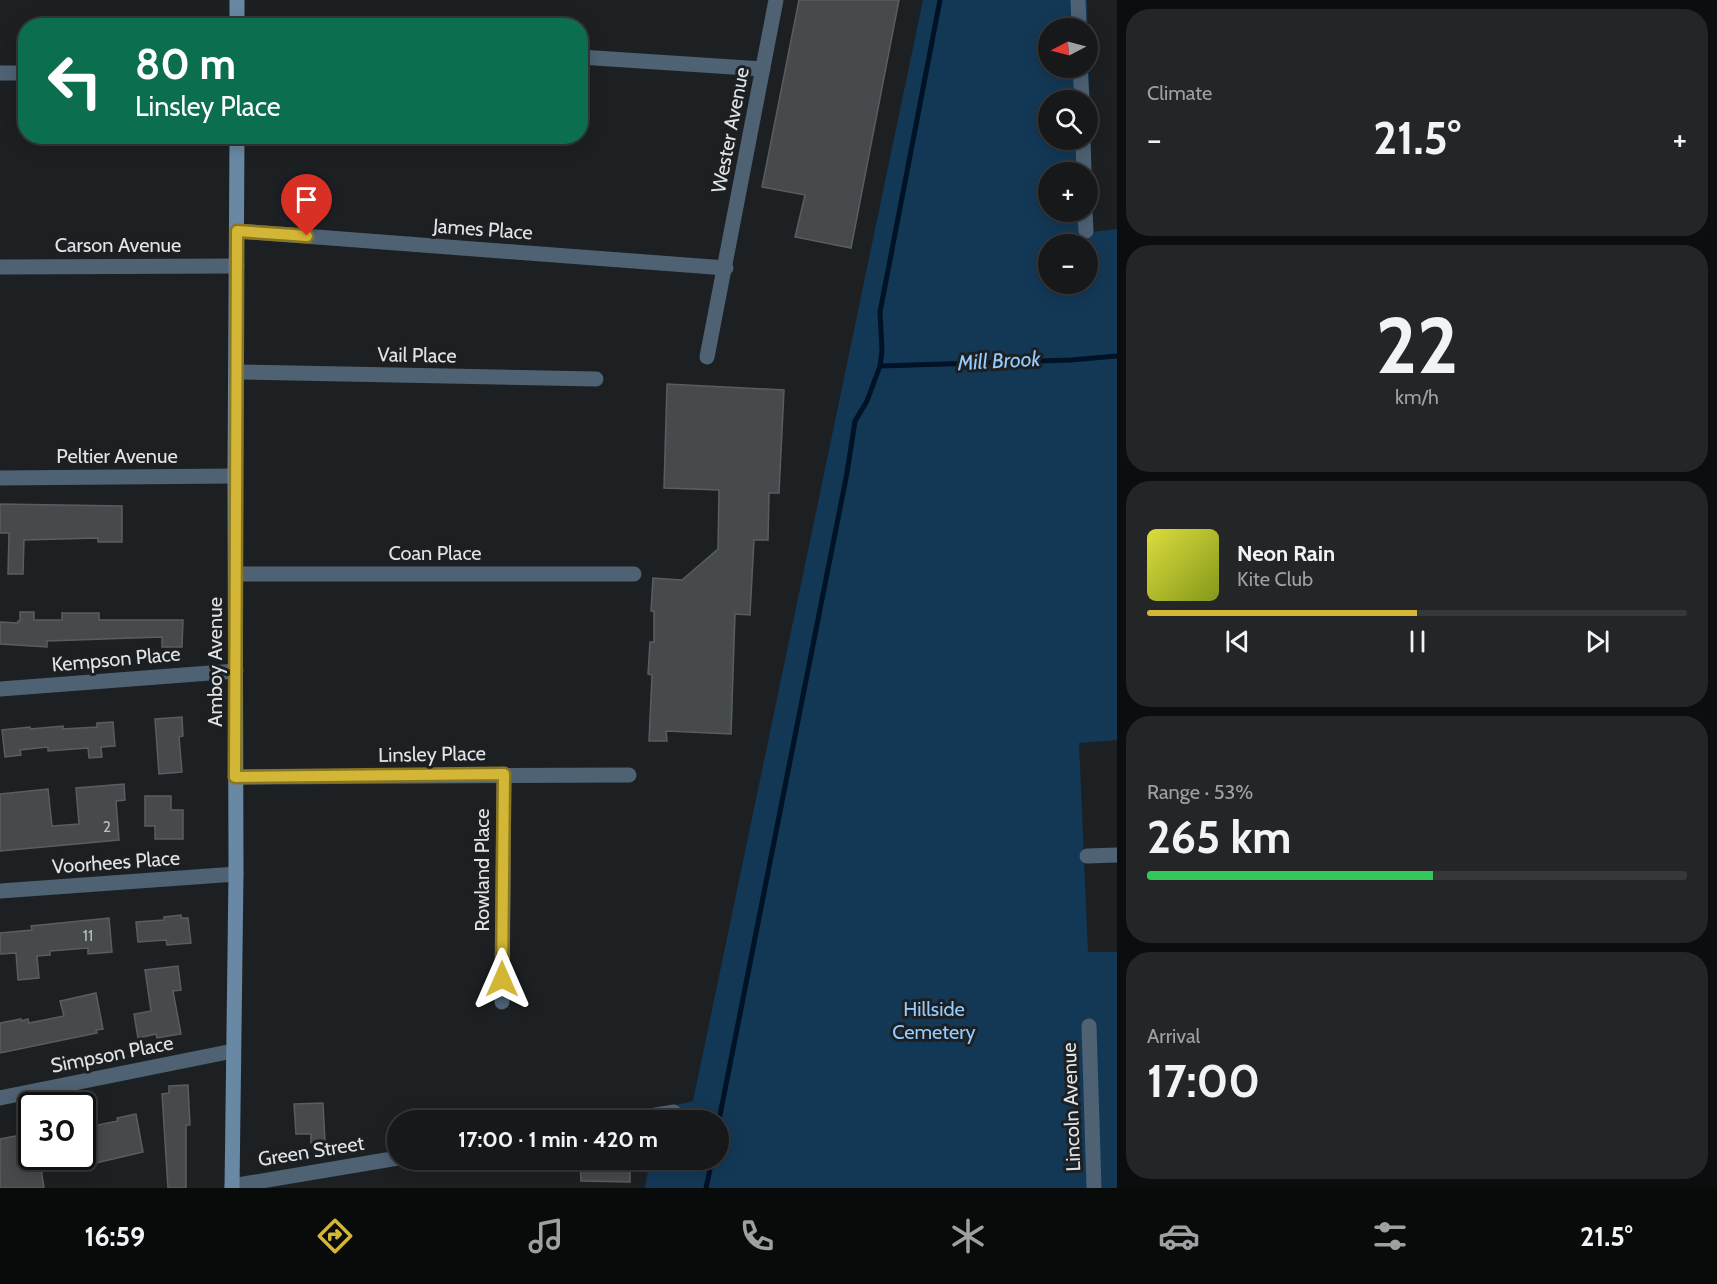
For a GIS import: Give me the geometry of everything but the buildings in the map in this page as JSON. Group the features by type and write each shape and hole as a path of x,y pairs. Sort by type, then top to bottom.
{"street":[{"path":"237,0 237,18"},
{"name":"Wester Avenue","path":"707,357 776,0"},
{"path":"1078,0 1079,18"},
{"path":"588,58 763,69"},
{"path":"0,73 18,73"},
{"name":"Amboy Avenue","path":"232,1187 236,874 237,144"},
{"path":"1086,222 1086,231"},
{"name":"James Place","path":"237,231 726,268"},
{"name":"Carson Avenue","path":"0,267 237,266"},
{"name":"Vail Place","path":"237,372 596,379"},
{"name":"Peltier Avenue","path":"0,478 235,477"},
{"name":"Coan Place","path":"236,574 634,574"},
{"name":"Kempson Place","path":"0,689 236,671"},
{"name":"Rowland Place","path":"502,1002 504,774"},
{"name":"Linsley Place","path":"235,777 629,775"},
{"path":"1087,856 1117,855"},
{"name":"Voorhees Place","path":"0,891 236,874"},
{"name":"Lincoln Avenue","path":"1089,1026 1094,1188"},
{"name":"Simpson Place","path":"0,1098 233,1051"},
{"name":"Green Street","path":"232,1187 387,1160"}],"green space":[{"name":"Hillside Cemetery","path":"923,0 1087,0 1088,18 1038,18 1038,78 1089,78 1089,90 1038,90 1038,150 1091,150 1091,162 1038,162 1038,222 1093,222 1093,232 1117,229 1117,740 1079,743 1088,952 1117,952 1117,1188 645,1188 648,1170 729,1170 729,1110 659,1109 693,1101"}],"waterway":[{"path":"721,1110 847,473 855,421 867,401 880,366 882,351 880,312 940,0"},
{"name":"Mill Brook","path":"880,366 1071,360 1117,356"},
{"path":"706,1188 710,1170"}],"route":[{"path":"307,236 237,231 235,777 504,774 502,979"}]}
